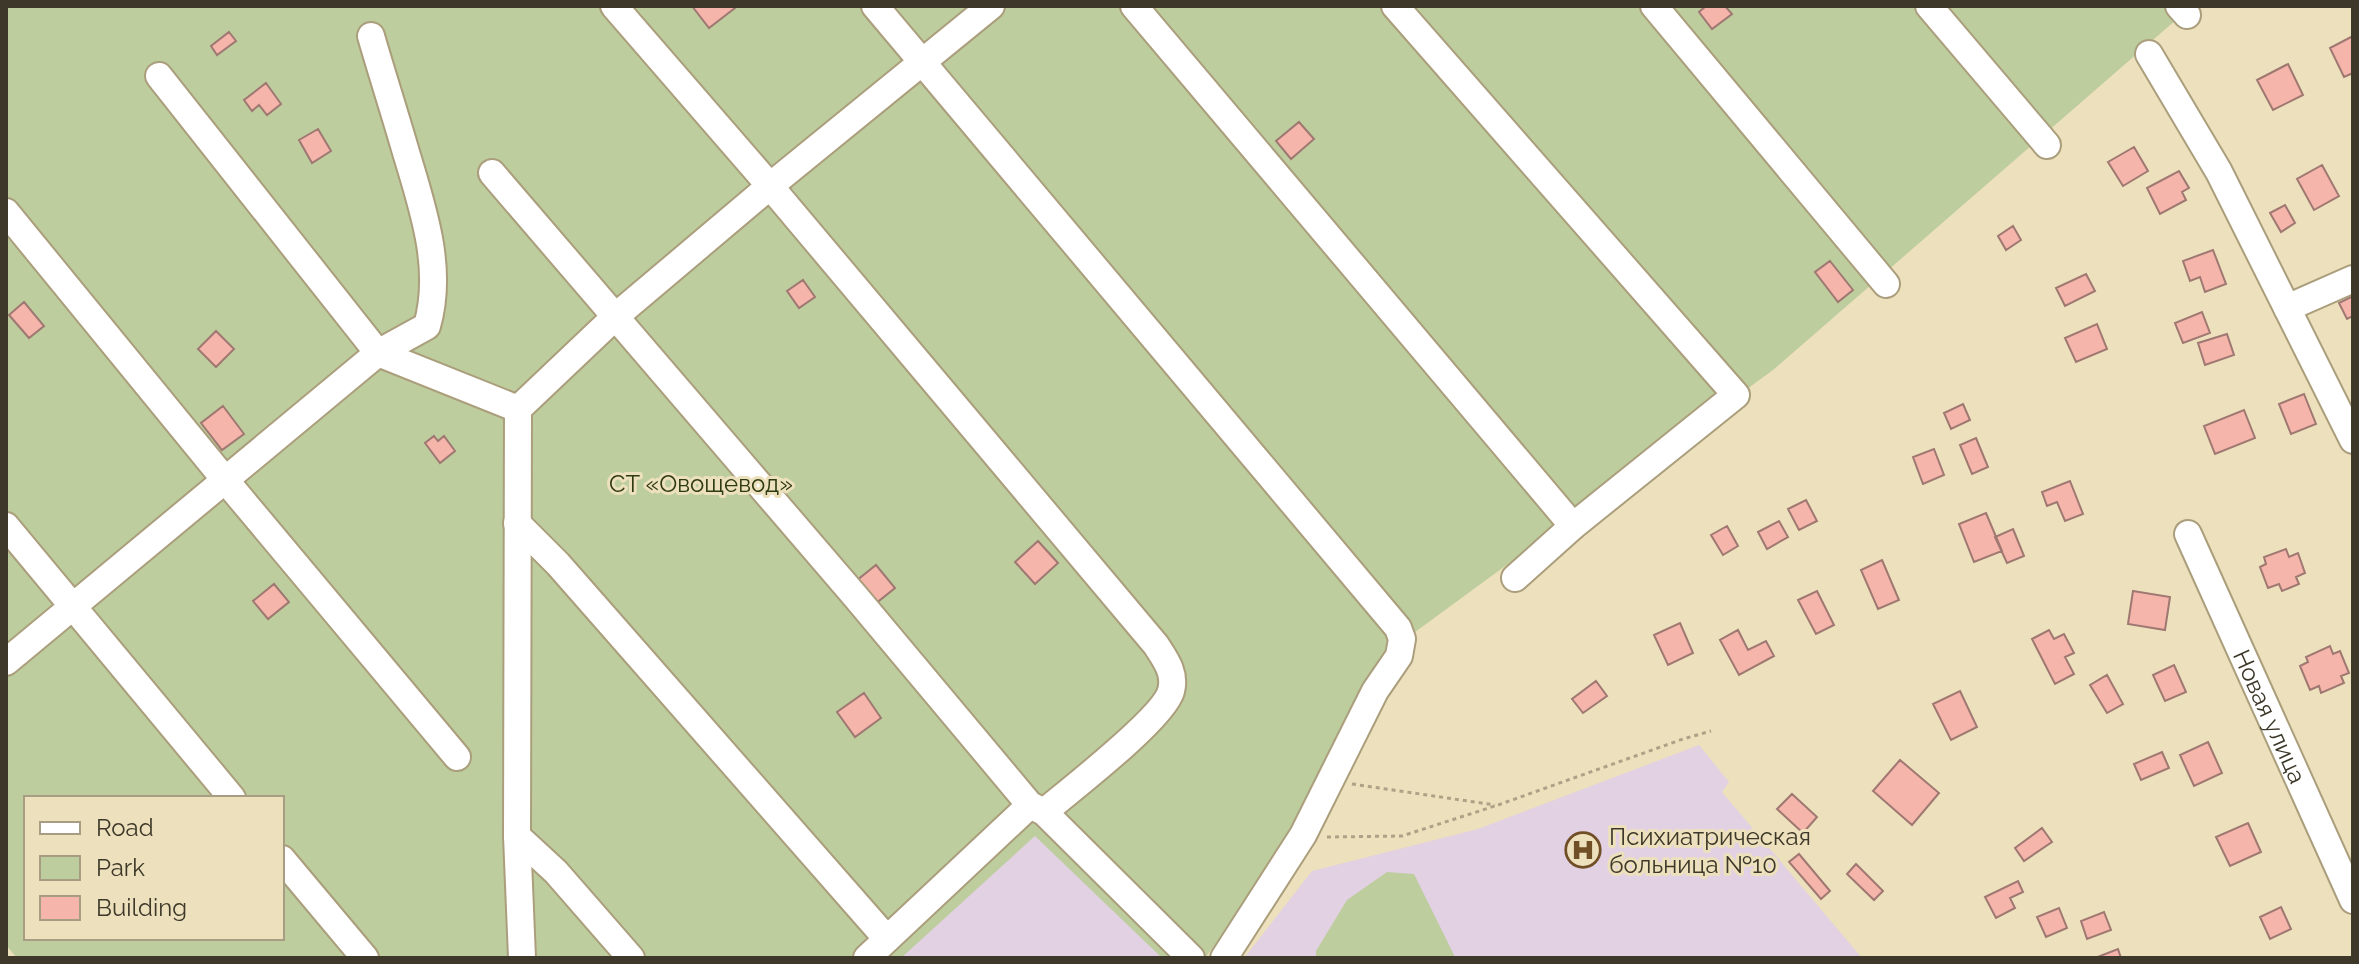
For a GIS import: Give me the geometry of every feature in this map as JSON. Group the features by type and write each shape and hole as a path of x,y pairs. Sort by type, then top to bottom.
{"street":[{"path":"614,6 770,186 1156,645 1170,666 1171,692 1152,719 1037,809 867,958"},
{"path":"875,6 1398,628 1402,639 1399,656 1375,691 1303,835 1224,958"},
{"path":"522,958 517,836 518,409 616,316 991,6"},
{"path":"1134,6 1573,526"},
{"path":"1395,6 1736,395 1573,526 1515,578"},
{"path":"1654,6 1886,284"},
{"path":"1929,6 2047,145"},
{"path":"6,662 378,353 427,326 433,306 433,272 425,216 371,36"},
{"path":"2149,54 2219,172 2353,440"},
{"path":"159,76 378,353 518,409"},
{"path":"492,173 1037,809 1191,958"},
{"path":"6,212 457,757"},
{"path":"2287,308 2353,279"},
{"path":"517,523 558,564 887,939"},
{"path":"6,526 230,796"},
{"name":"Новая улица","path":"2188,534 2353,900"},
{"path":"517,836 556,872 631,958"},
{"path":"284,861 365,958"}],"path":[{"path":"1303,835 1402,836 1711,731"},
{"path":"1329,781 1498,805"}],"shaded area":[{"name":"Психиатрическая больница №10","path":"1699,745 1729,782 1722,792 1862,958 1244,958 1312,871 1478,829"},
{"path":"1040,821 1183,958 881,958"}],"green space":[{"name":"СТ «Овощевод»","path":"6,6 2192,6 1773,370 1396,646 1285,853 1205,958 1162,958 1035,836 901,958 17,958 6,945"},
{"path":"1387,872 1414,874 1453,958 1316,958 1316,951 1347,900"}],"building":[{"path":"692,6 734,6 735,8 709,28"},
{"path":"1706,6 1725,6 1732,14 1712,29 1699,12"},
{"path":"229,32 236,41 217,55 211,46"},
{"path":"2353,36 2353,73 2344,77 2330,48"},
{"path":"2288,64 2303,95 2273,110 2257,80"},
{"path":"266,83 281,104 267,115 259,105 252,111 244,100"},
{"path":"1299,122 1314,139 1291,159 1276,141"},
{"path":"318,129 331,151 312,163 299,140"},
{"path":"2134,147 2148,171 2123,186 2108,162"},
{"path":"2322,165 2339,196 2314,210 2297,179"},
{"path":"2179,171 2189,188 2182,192 2186,200 2160,214 2147,188"},
{"path":"2285,205 2295,223 2281,232 2270,213"},
{"path":"2013,226 2021,240 2006,250 1998,236"},
{"path":"2213,250 2226,284 2205,292 2200,277 2190,281 2183,261"},
{"path":"1830,261 1853,290 1838,302 1815,272"},
{"path":"2086,274 2095,291 2065,306 2056,288"},
{"path":"803,280 815,297 799,308 787,291"},
{"path":"2353,296 2353,316 2347,319 2339,303"},
{"path":"24,302 44,326 29,338 9,315"},
{"path":"2202,312 2210,333 2183,343 2175,323"},
{"path":"2097,324 2107,349 2076,362 2065,338"},
{"path":"216,331 234,349 216,367 198,349"},
{"path":"2227,334 2234,355 2205,365 2198,343"},
{"path":"2304,394 2316,424 2291,434 2279,404"},
{"path":"1963,404 1970,420 1951,429 1944,413"},
{"path":"223,406 244,434 222,450 201,423"},
{"path":"2244,410 2255,438 2215,454 2204,426"},
{"path":"434,436 438,441 444,436 455,451 440,463 425,443"},
{"path":"1976,438 1988,467 1972,474 1960,445"},
{"path":"1934,449 1944,475 1923,484 1913,457"},
{"path":"2070,481 2083,514 2065,521 2057,502 2047,506 2042,492"},
{"path":"1806,500 1817,521 1799,530 1788,509"},
{"path":"1986,513 2002,551 1974,562 1959,524"},
{"path":"1779,521 1788,537 1767,549 1758,532"},
{"path":"1727,526 1738,546 1723,555 1711,535"},
{"path":"2013,529 2024,556 2007,563 1995,537"},
{"path":"1038,541 1058,563 1035,584 1015,562"},
{"path":"2286,549 2289,557 2298,553 2305,573 2296,577 2299,584 2282,591 2279,584 2268,588 2260,567 2266,564 2264,557"},
{"path":"1882,560 1899,600 1878,609 1861,570"},
{"path":"876,565 895,588 875,604 856,581"},
{"path":"274,584 289,602 268,619 253,601"},
{"path":"1817,591 1834,625 1816,634 1798,600"},
{"path":"2133,591 2170,597 2165,630 2128,624"},
{"path":"1680,623 1693,653 1668,665 1654,635"},
{"path":"1738,630 1748,650 1766,641 1774,656 1739,675 1720,640"},
{"path":"2049,630 2054,639 2064,634 2074,653 2065,657 2074,674 2055,684 2032,639"},
{"path":"2330,646 2333,654 2340,651 2349,673 2341,676 2344,683 2321,693 2319,686 2310,690 2300,666 2308,662 2306,657"},
{"path":"2174,665 2186,692 2165,701 2153,675"},
{"path":"2107,675 2123,704 2107,713 2090,685"},
{"path":"1596,681 1607,696 1583,713 1572,699"},
{"path":"1960,691 1977,727 1951,740 1933,704"},
{"path":"864,693 881,718 855,737 837,712"},
{"path":"2208,742 2222,773 2194,786 2180,755"},
{"path":"2162,752 2169,768 2141,780 2134,764"},
{"path":"1900,760 1939,793 1912,825 1873,791"},
{"path":"1792,794 1817,817 1803,833 1777,809"},
{"path":"2248,823 2261,852 2230,866 2216,837"},
{"path":"2042,828 2052,842 2024,861 2015,848"},
{"path":"1799,854 1830,891 1821,899 1789,862"},
{"path":"1856,864 1883,891 1874,900 1847,874"},
{"path":"2018,881 2023,892 2010,898 2015,908 1996,918 1985,897"},
{"path":"2281,907 2291,929 2270,939 2260,917"},
{"path":"2059,908 2067,928 2046,937 2037,917"},
{"path":"2104,912 2111,930 2087,939 2081,921"},
{"path":"2118,949 2121,958 2095,958"}],"place":[{"name":"Психиатрическая больница №10","path":"1583,850"}]}
